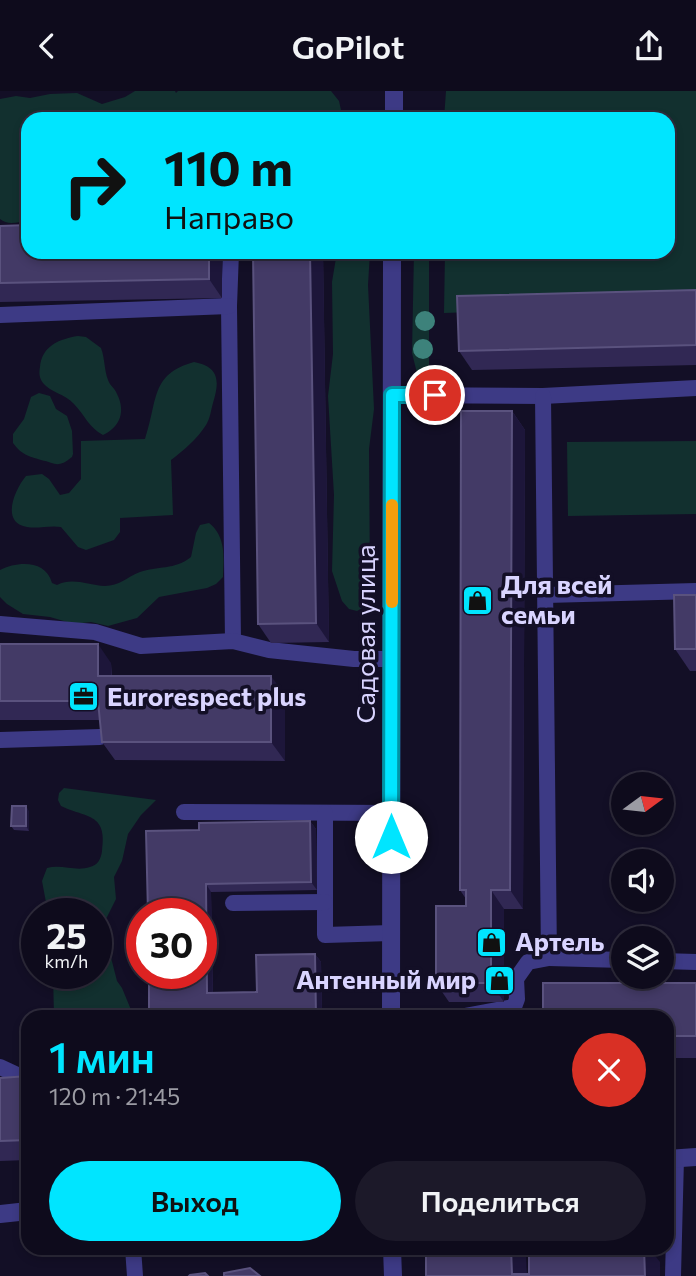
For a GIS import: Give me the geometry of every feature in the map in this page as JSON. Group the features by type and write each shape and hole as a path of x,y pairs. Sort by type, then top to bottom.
{"street":[{"path":"394,91 394,112"},
{"name":"Садовая улица","path":"391,1010 393,259"},
{"path":"674,1159 696,1157"},
{"path":"0,1214 21,1212"},
{"path":"392,1255 393,1276"}],"lane":[{"path":"231,259 233,641"},
{"path":"0,316 229,306"},
{"path":"392,395 543,396 696,388"},
{"path":"543,396 549,958"},
{"path":"545,595 696,591"},
{"path":"0,624 95,632 141,646 233,641 270,650 354,659 392,659"},
{"path":"0,740 100,737"},
{"path":"184,812 392,813"},
{"path":"326,813 325,935 391,933"},
{"path":"233,903 325,902"},
{"path":"498,1010 514,1007 517,999 516,979 528,962 549,958 611,960"},
{"path":"674,961 696,962"},
{"path":"0,1067 21,1077"},
{"path":"134,1255 135,1276"},
{"path":"672,1255 673,1276"}],"green space":[{"path":"135,91 331,91 339,101 341,112 21,112 21,221 10,223 0,219 0,99 77,93 102,104"},
{"path":"446,91 696,91 696,304 444,313 445,259 675,259 675,112 444,112"},
{"path":"336,259 370,259 368,285 374,409 369,449 370,593 364,607 357,611 349,609 342,601 332,571 334,495 328,396 333,354 332,282"},
{"path":"414,259 429,259 429,386 417,373 412,353"},
{"path":"86,337 101,348 108,380 120,401 120,418 114,428 103,435 90,425 78,408 46,386 40,377 41,360 48,349 64,339"},
{"path":"194,362 209,368 217,383 206,425 190,444 171,460 173,515 120,518 120,532 114,540 86,550 78,547 61,527 27,527 14,519 14,497 26,476 42,474 60,495 69,493 81,479 81,441 145,439 163,382 180,367"},
{"path":"39,393 50,396 56,409 67,416 72,431 72,457 60,464 29,456 13,443 13,434 24,419 31,397"},
{"path":"696,441 696,514 568,516 567,442"},
{"path":"209,523 215,528 221,541 223,577 207,588 159,597 137,618 108,626 91,622 74,624 50,617 23,614 0,597 0,570 15,565 38,566 49,575 52,583 57,585 74,582 110,586 146,570 179,564 191,557 200,525"},
{"path":"64,788 156,800 128,834 122,861 114,877 116,899 112,907 112,898 45,898 42,881 47,868 90,867 101,857 103,838 98,823 93,818 61,806 59,793"},
{"path":"112,961 117,981 131,1010 54,1010 53,989 112,989"}],"building":[{"path":"21,225 21,259 209,259 209,279 0,283 0,226"},
{"path":"253,259 310,259 316,623 258,624"},
{"path":"696,290 696,345 459,351 457,296"},
{"path":"461,411 512,411 510,890 491,890 491,983 436,983 436,906 466,906 466,890 460,890"},
{"path":"674,595 696,595 696,649 675,649"},
{"path":"0,644 98,644 98,676 271,676 271,742 102,742 98,701 0,701"},
{"path":"12,806 26,806 26,826 11,826"},
{"path":"310,821 311,882 206,884 206,898 148,898 146,831 199,830 199,823"},
{"path":"315,954 316,1010 149,1010 149,989 207,989 207,993 257,992 256,955"},
{"path":"543,983 611,983 611,989 674,989 674,983 696,983 696,1036 674,1036 674,1010 543,1010"},
{"path":"21,1076 21,1140 0,1141 0,1078"},
{"path":"426,1255 511,1255 512,1274 529,1274 529,1255 644,1255 645,1276 426,1276"},
{"path":"250,1268 260,1276 224,1276 224,1273"},
{"path":"205,1273 208,1276 189,1276 190,1275"}],"slow traffic":[{"path":"392,505 392,602"}],"place":[{"name":"Для всей семьи","path":"478,600"},
{"name":"Eurorespect plus","path":"84,697"},
{"name":"Артель","path":"492,942"},
{"name":"Антенный мир","path":"499,980"}],"route":[{"path":"391,837 392,395 435,395"}]}
